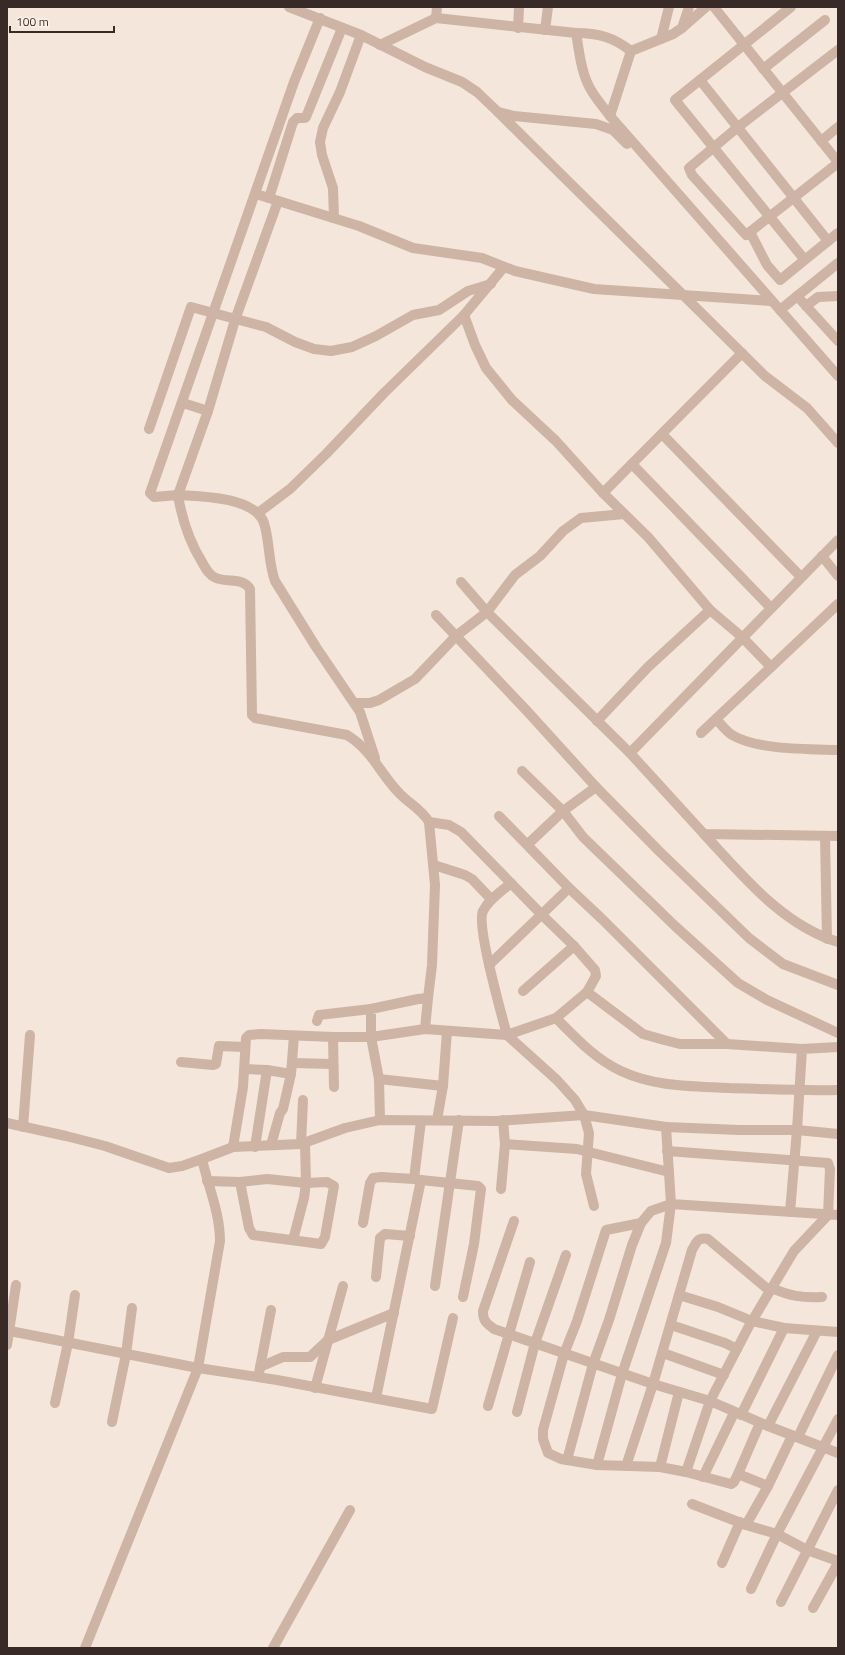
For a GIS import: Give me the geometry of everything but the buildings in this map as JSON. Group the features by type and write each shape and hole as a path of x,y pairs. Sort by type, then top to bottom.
{"street":[{"path":"289,7 361,35 425,67 462,82 477,92 684,295 764,376 807,408 838,443"},
{"path":"436,18 437,7"},
{"path":"518,28 519,7"},
{"path":"544,30 548,7"},
{"path":"661,39 669,7"},
{"path":"682,28 689,7"},
{"path":"632,50 661,39 682,28 706,7"},
{"path":"714,7 783,93 838,163 768,216 746,235 689,168 738,127 783,93 838,50"},
{"path":"791,7 675,100 804,260"},
{"path":"320,18 294,82 183,403 150,493 154,497 178,495 212,498 238,503 251,508 258,513 264,523 272,572 275,580 316,647 360,712 378,766"},
{"path":"380,45 436,18 518,28 594,33 621,43 632,50"},
{"path":"763,69 825,20"},
{"path":"342,28 306,117 297,118 293,122 274,199 235,320 208,411 178,495 180,512 190,542 209,574 218,579 242,581 250,589 252,715 256,718 347,735 357,741 369,753 385,778 403,797 425,815 429,822 435,885 432,957 425,1029"},
{"path":"576,33 582,66 587,82 594,95 610,116 838,376"},
{"path":"334,218 333,188 322,155 320,142 323,128 340,92 361,35"},
{"path":"610,116 632,50"},
{"path":"700,80 792,198 828,241"},
{"path":"498,112 514,116 586,123 605,127 613,130 631,147 644,154"},
{"path":"821,141 838,127"},
{"path":"256,194 359,226 413,248 482,258 515,271 594,289 772,301"},
{"path":"750,232 767,265 780,280 838,233"},
{"path":"780,310 838,263"},
{"path":"258,513 290,489 384,393 464,315 504,267"},
{"path":"149,429 191,307 235,320 266,327 295,342 314,349 332,351 352,347 376,336 413,315 439,310 468,291 491,284"},
{"path":"797,296 806,306 834,330 838,341"},
{"path":"806,306 818,297 838,296"},
{"path":"464,315 475,345 486,368 512,400 556,441 603,494 648,537 710,610 742,638 771,667"},
{"path":"603,494 742,353"},
{"path":"183,403 208,411"},
{"path":"662,434 801,577"},
{"path":"632,464 771,608"},
{"path":"354,703 370,703 379,700 415,679 456,636 487,612 515,575 540,556 563,531 576,521 581,518 624,514"},
{"path":"630,753 838,540"},
{"path":"822,556 838,576"},
{"path":"461,582 487,612 630,753 748,881 781,912 827,939 838,942"},
{"path":"701,733 838,604"},
{"path":"597,721 648,667 710,610"},
{"path":"436,615 596,786 659,851 749,938 783,964 838,985"},
{"path":"716,719 733,736 752,742 791,748 838,750"},
{"path":"522,771 563,812 583,837 675,926 738,983 767,1000 838,1033"},
{"path":"528,844 563,812 596,786"},
{"path":"499,816 528,844 569,888 727,1044"},
{"path":"233,1147 245,1069 246,1038 249,1035 261,1034 333,1037 371,1036 425,1029 507,1035 556,1018 587,992 596,976 595,970 574,946 461,832 449,825 429,822"},
{"path":"704,834 838,836"},
{"path":"825,836 827,939"},
{"path":"434,865 466,875 472,879 491,899"},
{"path":"511,883 491,899 481,916 489,965 507,1035 557,1080 575,1100 584,1116 589,1133 586,1174 594,1206"},
{"path":"489,965 569,888"},
{"path":"523,991 574,946"},
{"path":"587,992 643,1034 680,1044 727,1044 802,1049 838,1047"},
{"path":"317,1021 319,1015 371,1009 428,998"},
{"path":"371,1009 371,1036 379,1079 380,1120"},
{"path":"556,1018 589,1051 621,1071 650,1082 677,1085 801,1091 838,1090"},
{"path":"437,1120 442,1086 447,1030"},
{"path":"23,1127 30,1035"},
{"path":"271,1145 280,1114 283,1109 292,1063 294,1036"},
{"path":"333,1037 332,1064 334,1087"},
{"path":"180,1062 212,1065 216,1064 220,1046 245,1047"},
{"path":"790,1212 801,1091 802,1049"},
{"path":"292,1063 332,1064"},
{"path":"245,1069 266,1070 290,1074"},
{"path":"255,1147 266,1070"},
{"path":"379,1079 442,1086"},
{"path":"293,1240 304,1198 306,1183 303,1143 303,1100"},
{"path":"7,1123 105,1146 169,1168 185,1165 233,1147 255,1147 303,1143 345,1128 380,1120 503,1120 584,1116 666,1127 739,1130 797,1130 838,1134"},
{"path":"435,1286 459,1120"},
{"path":"501,1189 505,1144 503,1120"},
{"path":"376,1398 410,1236 418,1180 422,1121"},
{"path":"597,1465 622,1374 666,1243 670,1204 666,1127"},
{"path":"505,1144 577,1149 669,1172"},
{"path":"667,1151 794,1159 828,1163 830,1169 833,1215"},
{"path":"85,1648 198,1368 220,1241 218,1217 202,1159"},
{"path":"362,1223 370,1183 373,1178 382,1177 478,1186 481,1191 474,1244 463,1297"},
{"path":"207,1181 240,1182 268,1179 306,1183 327,1182 334,1186 324,1237 321,1244 253,1235 249,1228 240,1182"},
{"path":"567,1460 593,1364 609,1320 632,1245 641,1223 651,1212 670,1204 833,1215"},
{"path":"686,1472 710,1402 752,1321 794,1251 833,1215"},
{"path":"514,1221 483,1311 485,1323 509,1334 564,1354 710,1402 764,1425 838,1453"},
{"path":"641,1223 606,1230 564,1354 543,1430 543,1439 548,1453 561,1459 597,1465 660,1467 686,1472 730,1484 734,1482 817,1331"},
{"path":"376,1277 380,1238 385,1234 410,1236"},
{"path":"626,1466 663,1353 692,1250 699,1240 702,1238 708,1239 771,1289 808,1298 822,1296"},
{"path":"517,1412 535,1343 566,1255"},
{"path":"488,1406 530,1262"},
{"path":"7,1345 16,1285"},
{"path":"315,1388 343,1286"},
{"path":"55,1403 68,1342 75,1295"},
{"path":"679,1296 718,1307 752,1321 784,1328 838,1332"},
{"path":"112,1422 126,1354 132,1308"},
{"path":"260,1372 270,1310"},
{"path":"260,1372 283,1358 310,1357 328,1340 394,1313"},
{"path":"10,1331 198,1368 260,1372 315,1388 432,1409 453,1318"},
{"path":"671,1325 737,1349"},
{"path":"703,1477 784,1328"},
{"path":"663,1353 724,1375"},
{"path":"722,1563 743,1523 768,1486 837,1359"},
{"path":"660,1467 680,1392"},
{"path":"751,1589 777,1534 838,1419"},
{"path":"738,1474 768,1486"},
{"path":"781,1602 838,1490"},
{"path":"692,1504 777,1534 807,1550 838,1562 812,1608"},
{"path":"273,1648 350,1510"}]}
